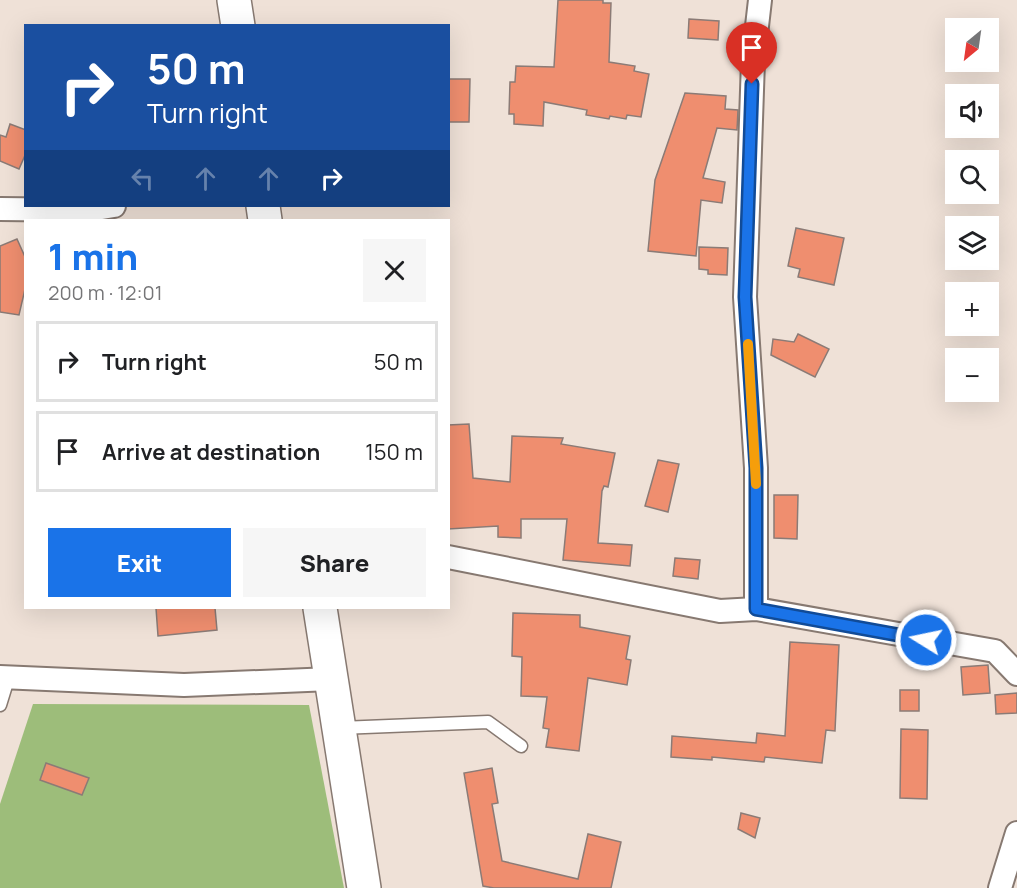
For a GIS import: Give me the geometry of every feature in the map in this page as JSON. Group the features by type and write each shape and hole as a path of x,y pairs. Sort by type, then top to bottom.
{"highway":[{"path":"234,0 238,24"},
{"path":"320,609 364,888"}],"street":[{"path":"229,0 234,0"},
{"path":"756,609 756,468 745,297 752,73 760,0"},
{"path":"0,209 90,210 108,207"},
{"path":"450,557 720,611 756,609 995,651 1017,674"},
{"path":"4,678 184,685 331,679"},
{"path":"1000,888 1017,833"}],"lane":[{"path":"0,705 4,678"},
{"path":"339,728 489,722 521,746"}],"green space":[{"path":"33,704 309,705 344,888 0,888 0,804"}],"building":[{"path":"558,0 603,0 603,3 611,3 609,62 635,66 634,71 649,74 641,117 627,115 626,119 610,116 609,119 586,115 587,110 544,102 543,126 514,124 514,114 509,114 510,82 515,82 516,66 554,67"},
{"path":"689,19 719,21 718,40 688,38"},
{"path":"450,79 470,79 469,122 450,122"},
{"path":"685,93 726,96 725,109 738,110 737,130 717,128 703,178 725,182 722,203 701,200 696,256 648,251 655,180"},
{"path":"10,124 24,129 24,158 19,169 0,161 0,135 6,137"},
{"path":"796,228 844,238 834,285 798,277 800,269 788,266"},
{"path":"17,239 24,255 24,294 19,315 0,312 0,246"},
{"path":"699,247 728,248 727,275 708,274 708,270 699,269"},
{"path":"798,334 829,349 815,377 771,355 773,339 794,342"},
{"path":"469,424 473,478 510,482 512,436 563,438 561,444 615,453 608,487 604,486 602,491 598,543 632,545 630,566 563,560 567,519 521,519 521,538 498,537 498,526 450,529 450,425"},
{"path":"658,460 679,464 668,512 645,506"},
{"path":"774,495 798,495 797,539 774,538"},
{"path":"675,558 700,560 698,579 673,576"},
{"path":"156,609 215,609 217,630 158,636"},
{"path":"513,613 580,615 580,627 630,636 626,659 631,660 627,685 588,678 579,751 546,747 549,729 543,728 547,697 521,696 522,657 512,656"},
{"path":"790,642 839,645 835,731 826,730 822,763 765,757 764,762 712,757 712,760 671,757 672,736 756,743 757,733 785,736"},
{"path":"988,665 990,693 963,695 961,667"},
{"path":"900,690 919,690 919,711 900,711"},
{"path":"1017,693 1017,713 996,714 995,695"},
{"path":"901,729 928,730 927,799 900,798"},
{"path":"46,763 89,778 82,795 40,780"},
{"path":"492,768 498,803 492,804 502,861 578,879 588,834 621,842 611,888 494,888 483,886 464,773"},
{"path":"741,813 760,818 755,838 738,829"}],"slow traffic":[{"path":"748,344 756,484"}],"route":[{"path":"752,84 745,297 756,468 756,609 926,640"}]}
